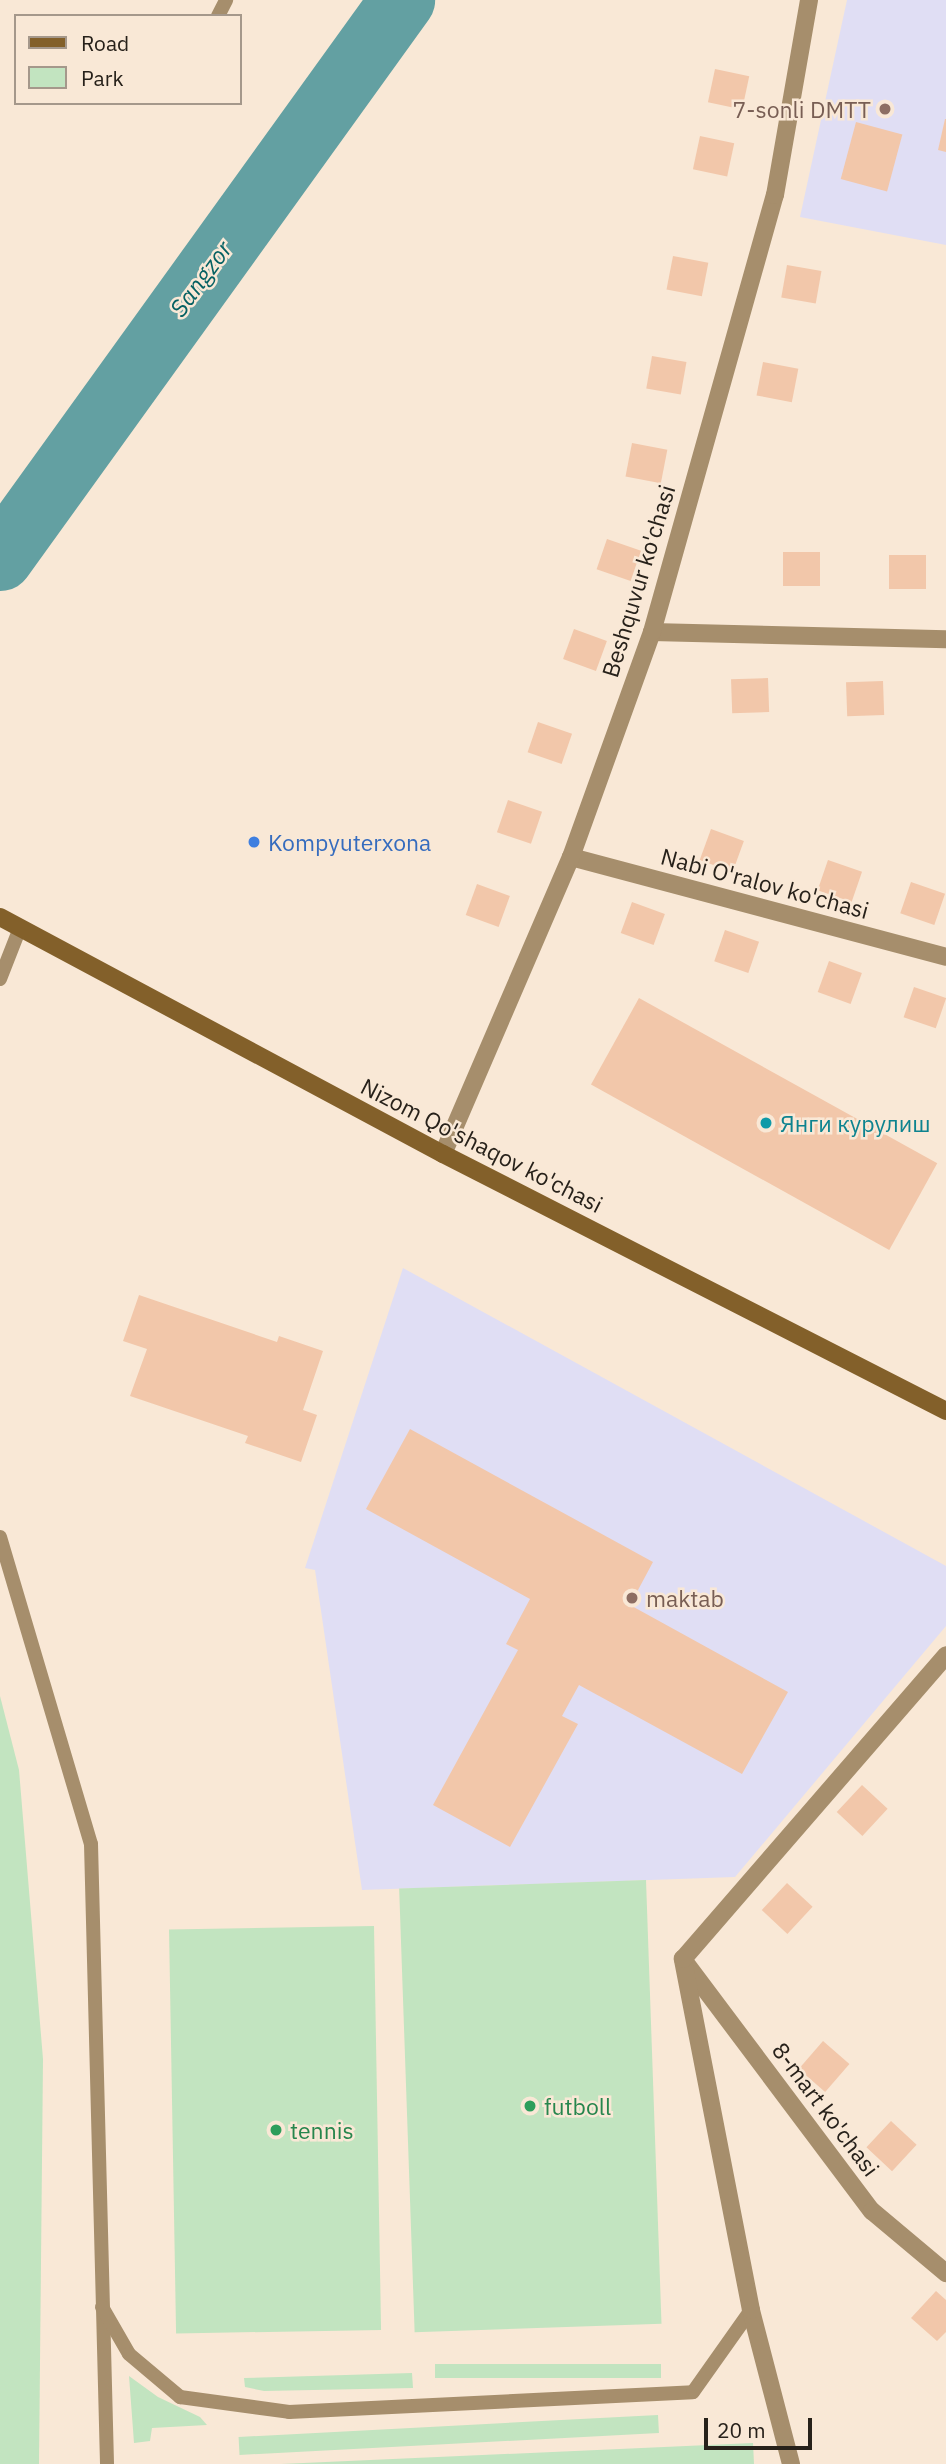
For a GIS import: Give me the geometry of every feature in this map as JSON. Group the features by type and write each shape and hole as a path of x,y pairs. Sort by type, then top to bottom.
{"main road":[{"name":"Nizom Qo'shaqov ko'chasi","path":"0,916 443,1154 946,1410"}],"street":[{"name":"Beshquvur ko'chasi","path":"443,1154 571,857 652,632 775,195 809,0"},
{"path":"652,632 946,639"},
{"name":"Nabi O'ralov ko'chasi","path":"571,857 946,957"},
{"path":"791,2464 751,2310 682,1959 946,1655"},
{"name":"8-mart ko'chasi","path":"682,1959 872,2211 946,2273"}],"lane":[{"path":"0,978 20,928"},
{"path":"0,1537 91,1844 107,2464"},
{"path":"101,2306 129,2354 180,2397 289,2412 693,2392 751,2310"}],"shaded area":[{"name":"7-sonli DMTT","path":"847,0 946,0 946,245 800,217"},
{"name":"maktab","path":"403,1268 946,1566 946,1626 735,1877 362,1890 315,1570 305,1568"}],"green space":[{"path":"0,1696 19,1770 43,2059 39,2464 0,2464"},
{"name":"futboll","path":"646,1880 661,2324 415,2332 399,1889"},
{"name":"tennis","path":"374,1926 381,2330 176,2334 169,1930"},
{"path":"435,2364 661,2364 661,2378 435,2378"},
{"path":"412,2373 413,2388 264,2391 245,2387 244,2378"},
{"path":"129,2376 158,2397 200,2417 207,2425 152,2428 150,2441 134,2443"},
{"path":"658,2415 659,2433 240,2455 239,2437"},
{"path":"753,2443 754,2464 281,2464"}],"building":[{"path":"715,69 749,76 742,110 708,102"},
{"path":"946,119 946,152 938,150"},
{"path":"856,122 902,134 887,191 841,179"},
{"path":"700,136 734,143 727,177 693,169"},
{"path":"673,256 708,263 702,296 667,289"},
{"path":"787,265 821,271 816,304 781,297"},
{"path":"652,356 686,362 681,395 646,388"},
{"path":"763,362 798,369 792,402 757,395"},
{"path":"632,443 667,450 661,483 626,476"},
{"path":"607,539 641,551 631,581 597,569"},
{"path":"783,552 820,552 820,586 783,586"},
{"path":"889,555 926,555 926,589 889,589"},
{"path":"574,629 607,641 596,671 563,659"},
{"path":"768,678 769,712 732,713 731,679"},
{"path":"883,681 884,715 847,716 846,682"},
{"path":"538,722 572,734 562,764 528,752"},
{"path":"508,800 542,812 531,844 497,832"},
{"path":"711,829 744,841 733,872 700,860"},
{"path":"828,860 862,872 852,902 818,890"},
{"path":"911,882 945,894 934,925 900,913"},
{"path":"477,884 510,896 499,927 466,915"},
{"path":"632,902 665,914 654,945 621,933"},
{"path":"725,930 759,942 748,973 714,961"},
{"path":"829,961 862,973 851,1004 818,992"},
{"path":"914,987 946,998 936,1028 904,1017"},
{"name":"Янги курулиш","path":"639,998 937,1163 889,1250 591,1085"},
{"path":"139,1295 277,1342 279,1336 323,1351 303,1410 317,1415 301,1462 245,1443 248,1436 130,1396 147,1349 123,1341"},
{"path":"410,1429 653,1562 630,1605 788,1692 742,1774 579,1685 562,1716 578,1724 510,1847 433,1805 518,1650 506,1644 530,1599 366,1509"},
{"path":"862,1785 888,1809 862,1836 837,1812"},
{"path":"787,1883 813,1907 787,1934 762,1910"},
{"path":"823,2041 849,2064 825,2092 799,2069"},
{"path":"891,2121 917,2145 892,2171 866,2147"},
{"path":"936,2291 946,2300 946,2332 937,2341 911,2318"}],"waterway":[{"name":"Sangzor","path":"0,558 402,0"}],"place":[{"name":"7-sonli DMTT","path":"885,109"},
{"name":"Kompyuterxona","path":"254,842"},
{"name":"Янги курулиш","path":"766,1123"},
{"name":"maktab","path":"632,1598"},
{"name":"futboll","path":"530,2106"},
{"name":"tennis","path":"276,2130"}]}
